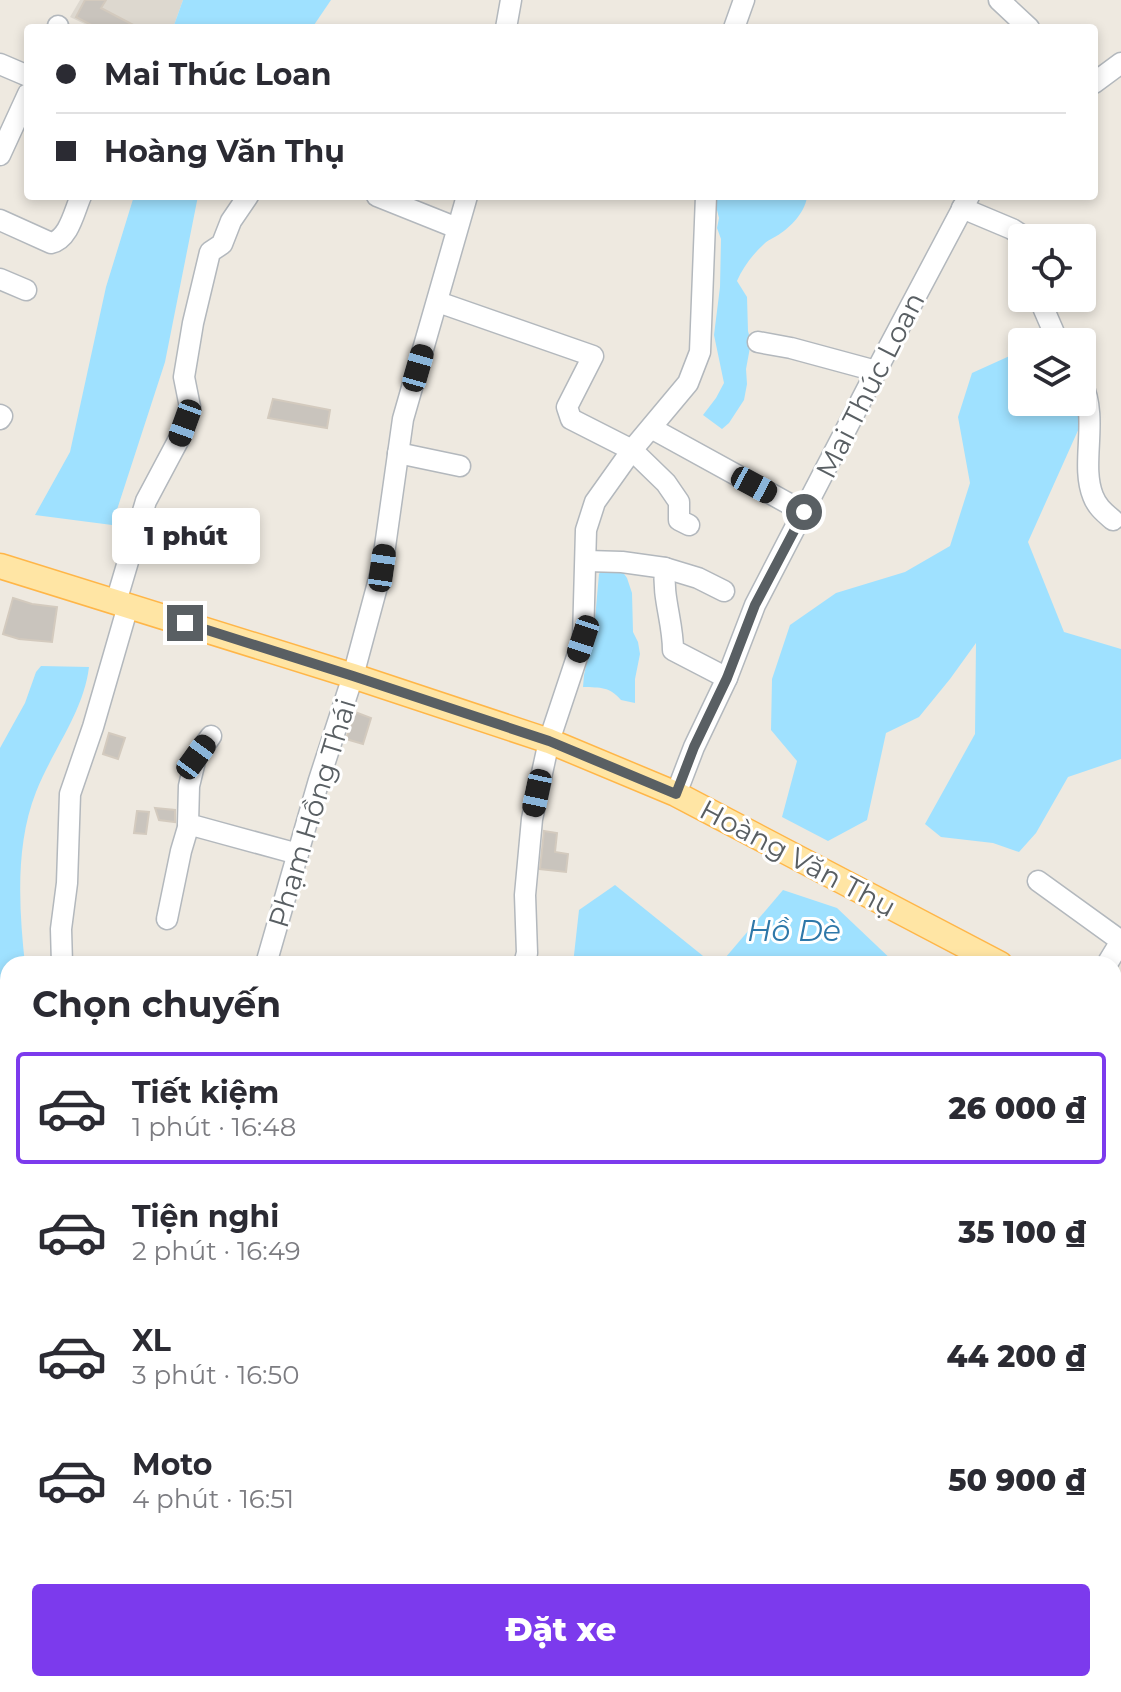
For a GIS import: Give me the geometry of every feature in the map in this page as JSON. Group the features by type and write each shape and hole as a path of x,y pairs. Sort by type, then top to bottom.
{"main road":[{"name":"Hoàng Văn Thụ","path":"0,566 353,676 549,741 676,794 985,956"}],"street":[{"path":"507,24 511,0"},
{"path":"735,24 744,0"},
{"path":"999,0 1025,24"},
{"path":"1098,80 1121,63"},
{"path":"0,64 24,74"},
{"path":"0,155 24,103"},
{"path":"0,220 51,243 59,241 79,200"},
{"path":"62,956 70,794 93,727 146,501 179,439 190,407 184,377 210,252 222,244 231,221 245,200"},
{"path":"387,200 457,228"},
{"name":"Phạm Hồng Thái","path":"268,956 319,780 353,676 382,568 403,419 466,200"},
{"path":"526,956 525,895 532,819 549,741 583,639 586,530 595,502 632,450 688,383 700,352 706,200"},
{"path":"966,202 1008,227"},
{"name":"Mai Thúc Loan","path":"676,794 755,605 966,202"},
{"path":"0,279 26,290"},
{"path":"438,302 593,356 567,407 571,419 632,450 666,483 679,502 679,520 689,525"},
{"path":"758,342 876,371"},
{"path":"1090,416 1092,492 1100,509 1113,520"},
{"path":"651,428 804,512"},
{"path":"398,453 460,466"},
{"path":"587,561 665,568 698,578 724,591"},
{"path":"665,568 663,585 673,631 673,650 727,678"},
{"path":"167,919 189,824 189,786 196,757 211,736"},
{"path":"189,824 298,854"},
{"path":"1038,881 1121,941 1112,956"}],"shaded area":[{"path":"80,0 183,0 174,24 85,24 70,17"}],"water":[{"path":"183,0 331,0 315,24 174,24"},
{"path":"133,200 197,200 165,362 112,525 35,515 70,452 106,287"},
{"path":"716,200 806,200 798,217 756,252 737,281 747,297 751,342 746,369 747,384 744,400 722,429 703,415 724,383 714,335 720,287 721,239"},
{"path":"1008,357 1008,416 1084,417 1028,542 1064,632 1121,649 1121,759 1068,777 1036,833 1019,852 993,843 941,837 925,824 975,734 976,643 919,717 886,733 867,820 828,841 782,817 797,761 771,730 772,679 790,625 836,593 905,572 950,546 970,483 958,417 972,373"},
{"path":"604,567 622,571 632,593 633,632 640,654 635,679 635,703 621,700 604,689 583,687 594,630 599,574"},
{"path":"41,666 89,667 81,699 29,812 20,877 24,956 0,956 0,748 25,703"},
{"name":"Hồ Dè","path":"615,885 703,956 574,956 579,910"},
{"name":"Hồ Dè","path":"783,890 837,908 888,956 727,956"}],"building":[{"path":"85,0 106,0 101,8 131,24 89,24 76,17"},
{"path":"273,399 330,410 327,428 268,418"},
{"path":"13,598 57,607 52,642 3,634"},
{"path":"355,712 371,718 363,744 346,739"},
{"path":"109,733 125,738 118,759 103,754"},
{"path":"155,808 175,810 175,822 159,820"},
{"path":"137,811 149,812 146,834 134,833"},
{"path":"544,831 557,833 555,852 568,854 566,872 540,869"}],"route":[{"path":"185,623 549,741 676,794 755,605 804,512"}]}
